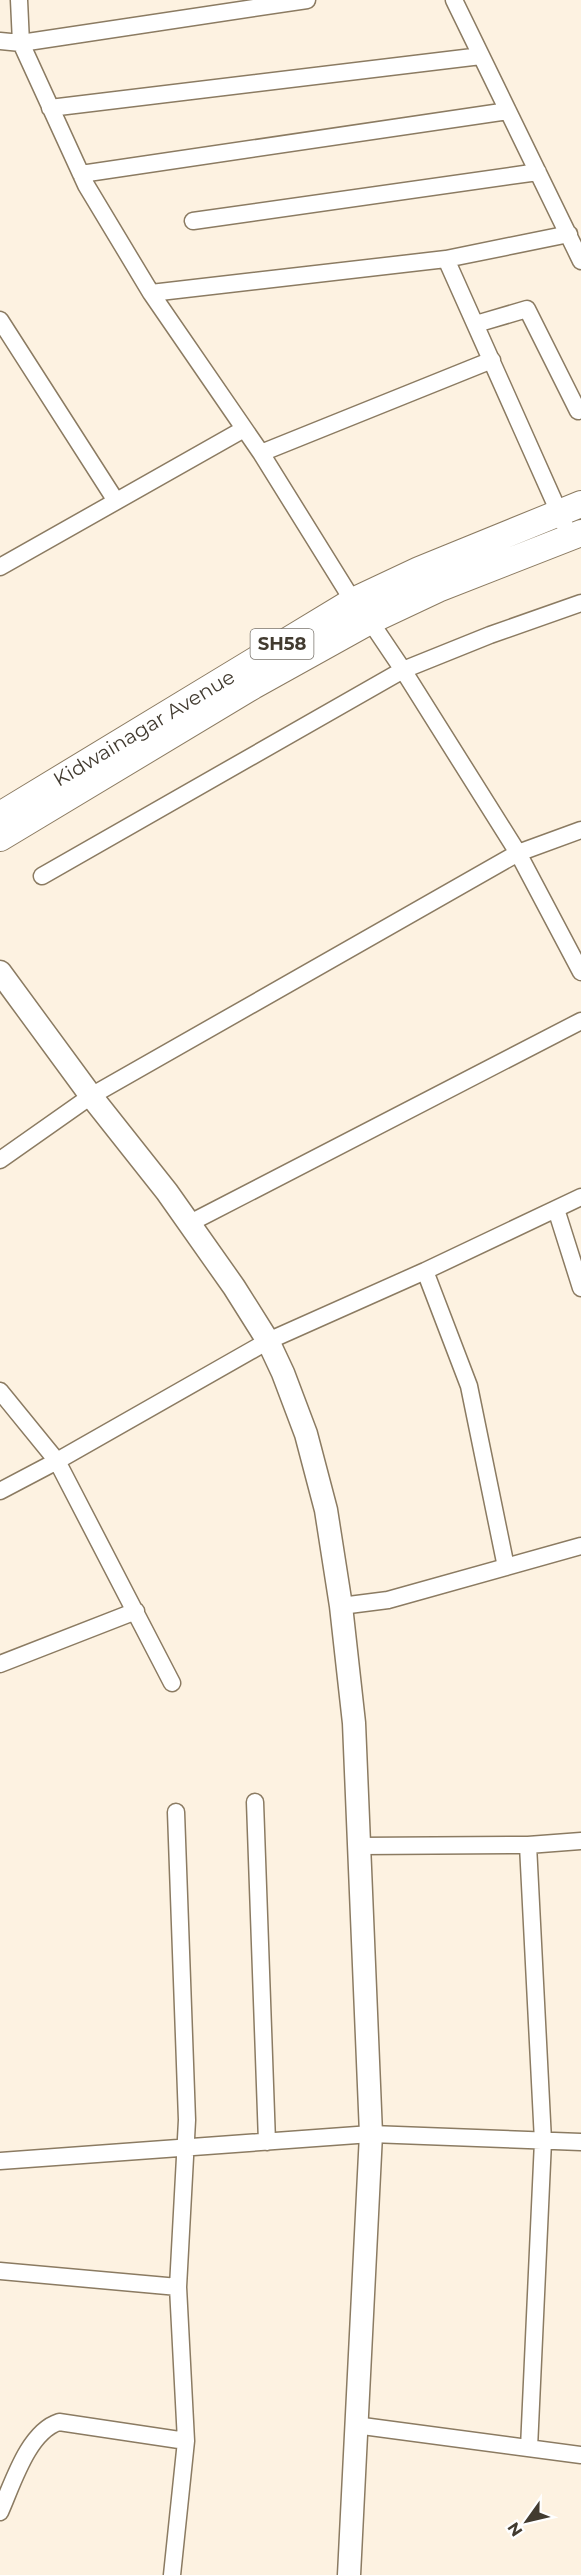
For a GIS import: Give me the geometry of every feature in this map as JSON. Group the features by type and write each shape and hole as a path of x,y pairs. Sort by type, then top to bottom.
{"main road":[{"name":"Kidwainagar Avenue","path":"0,815 353,601 419,570 570,508"},
{"name":"Kidwainagar Avenue","path":"0,838 252,686 370,621 438,589 576,535"}],"street":[{"path":"19,0 21,43 81,174 151,293 261,453 353,601 370,621 403,670 518,853 581,972"},
{"path":"0,40 21,43 307,0"},
{"path":"454,0 581,261"},
{"path":"50,108 482,56"},
{"path":"81,174 508,111"},
{"path":"193,221 538,172"},
{"path":"151,293 446,259 568,234"},
{"path":"446,259 492,360 570,508 576,535"},
{"path":"476,324 527,309 578,411"},
{"path":"0,320 116,501"},
{"path":"261,453 492,360"},
{"path":"2,562 244,429"},
{"path":"42,876 403,670 490,635 581,603"},
{"path":"0,1160 92,1096 518,853 581,830"},
{"path":"0,972 190,1223 268,1341 283,1373 309,1445 326,1510 341,1606 354,1724 371,2134 349,2575"},
{"path":"190,1223 581,1021"},
{"path":"0,1491 268,1341 425,1271 581,1197"},
{"path":"556,1209 581,1288"},
{"path":"425,1271 469,1386 506,1567"},
{"path":"0,1391 57,1461 172,1683"},
{"path":"341,1606 388,1600 581,1546"},
{"path":"0,1664 136,1611"},
{"path":"255,1802 267,2142"},
{"path":"172,2575 186,2441 178,2287 187,2120 176,1812"},
{"path":"359,1846 528,1845 581,1840"},
{"path":"528,1845 543,2141 529,2448"},
{"path":"0,2161 371,2134 581,2142"},
{"path":"0,2271 178,2287"},
{"path":"0,2511 34,2440 47,2426 58,2422 186,2441"},
{"path":"356,2425 581,2455"}]}
